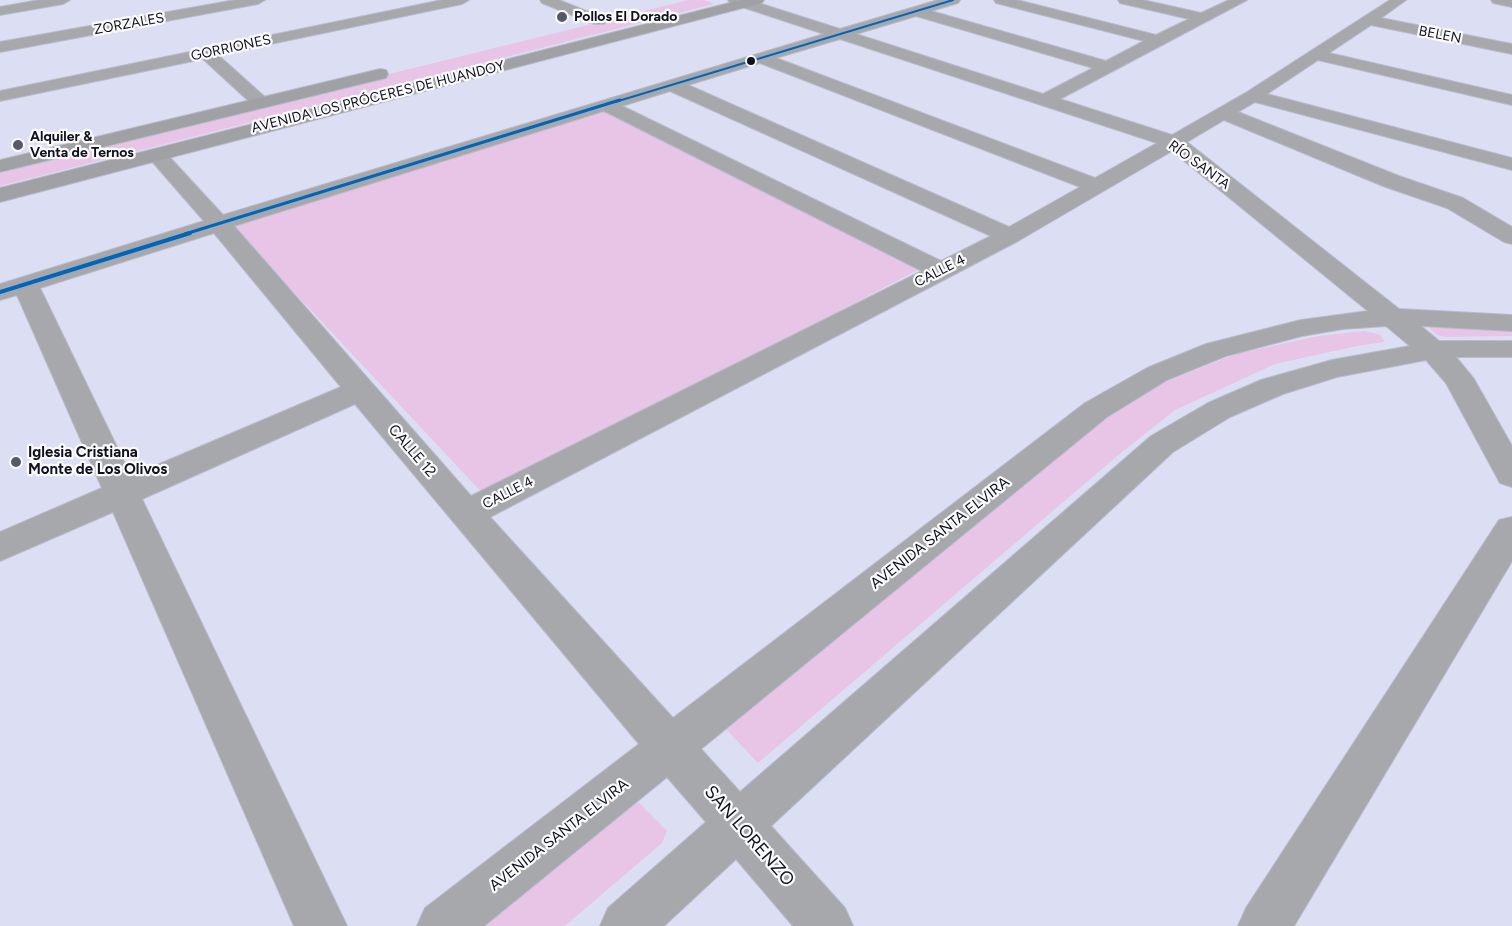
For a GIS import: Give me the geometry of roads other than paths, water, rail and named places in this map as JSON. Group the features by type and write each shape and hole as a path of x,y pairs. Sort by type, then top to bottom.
{"main road":[{"name":"AVENIDA LOS PRÓCERES DE HUANDOY","path":"0,195 746,1"},
{"path":"576,27 621,16"},
{"name":"AVENIDA LOS PRÓCERES DE HUANDOY","path":"0,166 396,70"}],"street":[{"path":"0,11 63,0"},
{"name":"ZORZALES","path":"0,47 258,0"},
{"name":"GORRIONES","path":"0,96 462,0"},
{"path":"547,0 599,21"},
{"path":"321,926 121,494 12,288 953,0"},
{"path":"1001,0 1158,40"},
{"path":"1125,0 1203,18"},
{"path":"1208,0 1235,3"},
{"name":"CALLE 4","path":"466,514 1010,236 1253,96 1399,0"},
{"path":"1498,0 1512,3"},
{"name":"RÍO SANTA","path":"746,1 1174,142 1394,317 1432,350 1459,379 1512,475"},
{"path":"1045,100 1158,40 1235,3"},
{"path":"377,5 394,14"},
{"path":"916,11 1108,67"},
{"name":"BELEN","path":"1368,20 1512,50"},
{"path":"206,53 260,102"},
{"path":"1316,55 1512,100"},
{"path":"760,58 1097,186"},
{"path":"672,85 1010,236"},
{"path":"1253,96 1512,164"},
{"path":"606,105 941,271"},
{"path":"1223,113 1391,181 1455,203 1512,237"},
{"name":"CALLE 12","path":"156,154 670,747"},
{"name":"AVENIDA SANTA ELVIRA","path":"443,926 1096,410 1157,374 1216,350 1301,328 1343,321 1394,317 1512,323"},
{"path":"626,926 740,826 1162,444 1219,410 1272,387 1332,369 1432,350 1512,349"},
{"path":"0,547 360,390"},
{"path":"1264,926 1512,530"},
{"name":"SAN LORENZO","path":"670,747 827,926"}],"place":[{"name":"Pollos El Dorado","path":"562,17"},
{"name":"Alquiler & Venta de Ternos","path":"18,145"},
{"name":"Iglesia Cristiana Monte de Los Olivos","path":"16,462"}]}
